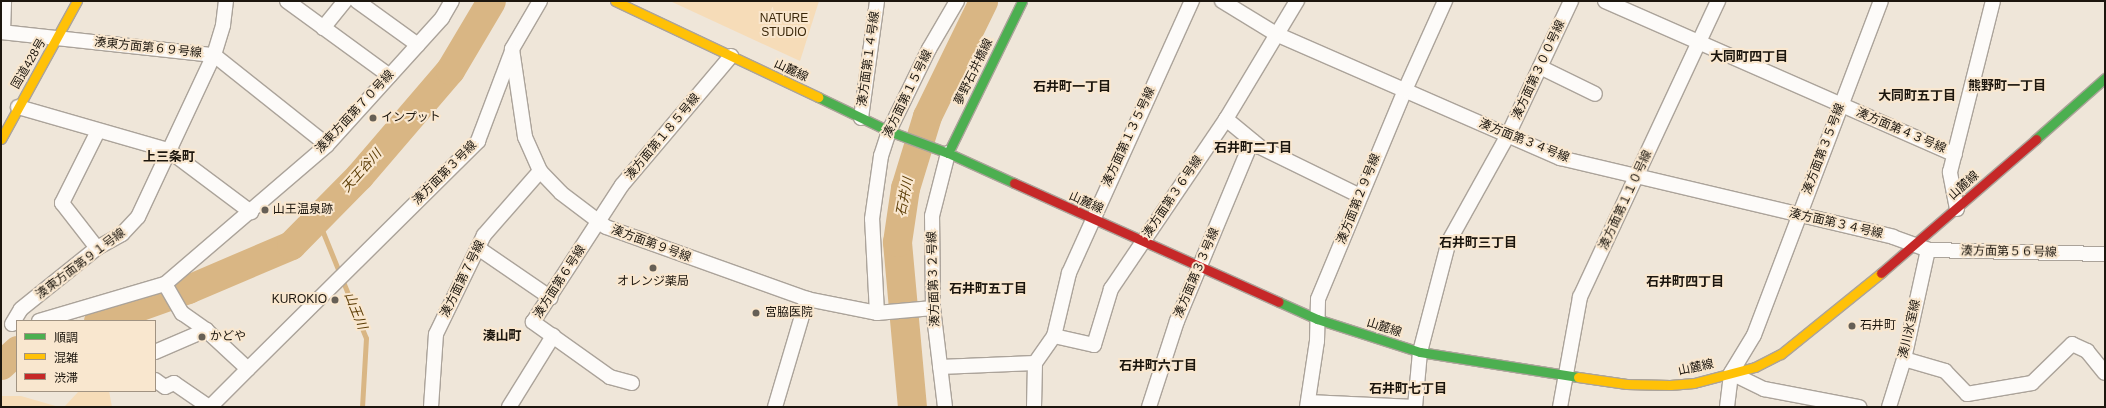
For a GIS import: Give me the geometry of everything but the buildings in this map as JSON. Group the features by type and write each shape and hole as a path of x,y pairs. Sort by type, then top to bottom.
{"main road":[{"name":"国道428号","path":"1,139 58,38 77,1"},
{"name":"山麓線","path":"615,1 894,133 924,146 948,153 1317,319 1420,352 1626,384 1670,385 1694,383 1755,368 1781,354 1914,247 2105,78"},
{"name":"夢野石井橋線","path":"948,153 1022,1"}],"street":[{"path":"2,32 4,1"},
{"name":"湊東方面第９１号線","path":"10,326 21,309 97,248 122,234 138,217 168,150 214,55 223,25 226,1"},
{"path":"287,1 390,76"},
{"path":"323,28 345,1"},
{"path":"357,1 418,45"},
{"name":"湊東方面第７０号線","path":"44,320 166,286 327,146 442,18 452,1"},
{"path":"512,49 540,1"},
{"name":"湊方面第１４号線","path":"861,118 877,1"},
{"name":"湊方面第１５号線","path":"877,313 872,219 881,156 894,133 957,1"},
{"name":"湊方面第１３５号線","path":"1054,336 1069,273 1092,219 1192,1"},
{"name":"湊方面第３４号線","path":"1222,1 1276,34 1560,158 1799,216 1893,237 1914,247"},
{"name":"湊方面第３６号線","path":"1054,336 1094,345 1110,289 1226,119 1297,1"},
{"name":"湊方面第２９号線","path":"1308,404 1317,341 1318,299 1405,90 1445,1"},
{"name":"湊方面第３００号線","path":"1415,407 1420,352 1449,241 1508,135 1571,1"},
{"name":"湊方面第４３号線","path":"1605,1 1955,155"},
{"name":"湊方面第１１０号線","path":"1560,407 1580,297 1718,1"},
{"name":"湊方面第３５号線","path":"1727,407 1731,373 1754,335 1881,1"},
{"path":"1957,209 1950,172 1993,1"},
{"name":"湊東方面第６９号線","path":"2,32 214,55 327,146"},
{"name":"湊方面第９号線","path":"512,49 525,137 540,171 561,193 606,227 676,254 807,299 877,313 933,308"},
{"name":"湊方面第３号線","path":"156,381 165,387 174,383 210,407 478,140 512,49"},
{"name":"湊方面第１８５号線","path":"599,222 622,185 731,56"},
{"path":"1540,67 1595,94"},
{"path":"18,107 168,150 251,212"},
{"path":"1226,119 1260,148 1360,196"},
{"path":"97,248 62,203 98,131"},
{"name":"湊方面第３３号線","path":"1149,407 1177,321 1252,141"},
{"name":"湊方面第３２号線","path":"945,407 933,308 932,216 948,153"},
{"name":"湊方面第７号線","path":"431,407 436,334 484,235 540,171"},
{"name":"湊方面第６号線","path":"553,336 533,322 551,298 599,222"},
{"name":"湊方面第５６号線","path":"1914,247 1928,250 2105,254"},
{"path":"478,248 551,298"},
{"name":"湊川氷室線","path":"1889,407 1904,360 1928,250"},
{"path":"166,286 182,313 206,330 248,369"},
{"path":"775,407 807,299"},
{"path":"156,352 206,330"},
{"path":"509,407 553,336 610,377 632,382"},
{"path":"1034,407 1035,363 1054,336"},
{"path":"1904,360 1945,371 1967,394 2032,383 2072,344 2087,351 2105,373"},
{"path":"940,367 1035,363"},
{"path":"1731,373 1764,389 1859,407"},
{"path":"1308,404 1415,407"}],"green space":[{"name":"NATURE STUDIO","path":"670,1 819,1 800,61"},
{"path":"78,392 109,392 112,407 64,407"},
{"path":"1,396 21,396 59,407 1,407"}],"waterway":[{"name":"天王谷川","path":"101,320 188,289 291,245 359,176 450,70 491,1"},
{"name":"石井川","path":"912,407 897,242 905,188 927,116 983,1"},
{"name":"山王川","path":"318,220 366,338 362,407"},
{"name":"天王谷川","path":"1,365 16,351"}],"traffic: fast":[{"path":"948,153 1022,1"},
{"path":"2036,139 2105,78"},
{"path":"818,97 889,131 948,153 1014,183"},
{"path":"1279,302 1317,319 1420,352 1578,377"}],"traffic: slow":[{"path":"1,139 77,1"},
{"path":"615,1 818,97"},
{"path":"1578,377 1626,384 1670,385 1694,383 1755,367 1781,354 1881,273"}],"traffic: jam":[{"path":"1881,273 2036,139"},
{"path":"1014,183 1279,302"}],"place":[{"name":"インプット","path":"373,118"},
{"name":"山王温泉跡","path":"265,210"},
{"name":"オレンジ薬局","path":"653,268"},
{"name":"KUROKIO","path":"335,300"},
{"name":"宮脇医院","path":"756,313"},
{"name":"石井町","path":"1852,326"},
{"name":"かどや","path":"202,337"}],"district":[{"name":"大同町四丁目","path":"1749,57"},
{"name":"熊野町一丁目","path":"2007,86"},
{"name":"石井町一丁目","path":"1072,87"},
{"name":"大同町五丁目","path":"1917,96"},
{"name":"石井町二丁目","path":"1253,148"},
{"name":"上三条町","path":"169,157"},
{"name":"石井町三丁目","path":"1478,243"},
{"name":"石井町四丁目","path":"1685,282"},
{"name":"石井町五丁目","path":"988,289"},
{"name":"湊山町","path":"502,336"},
{"name":"石井町六丁目","path":"1158,366"},
{"name":"石井町七丁目","path":"1408,389"}]}
